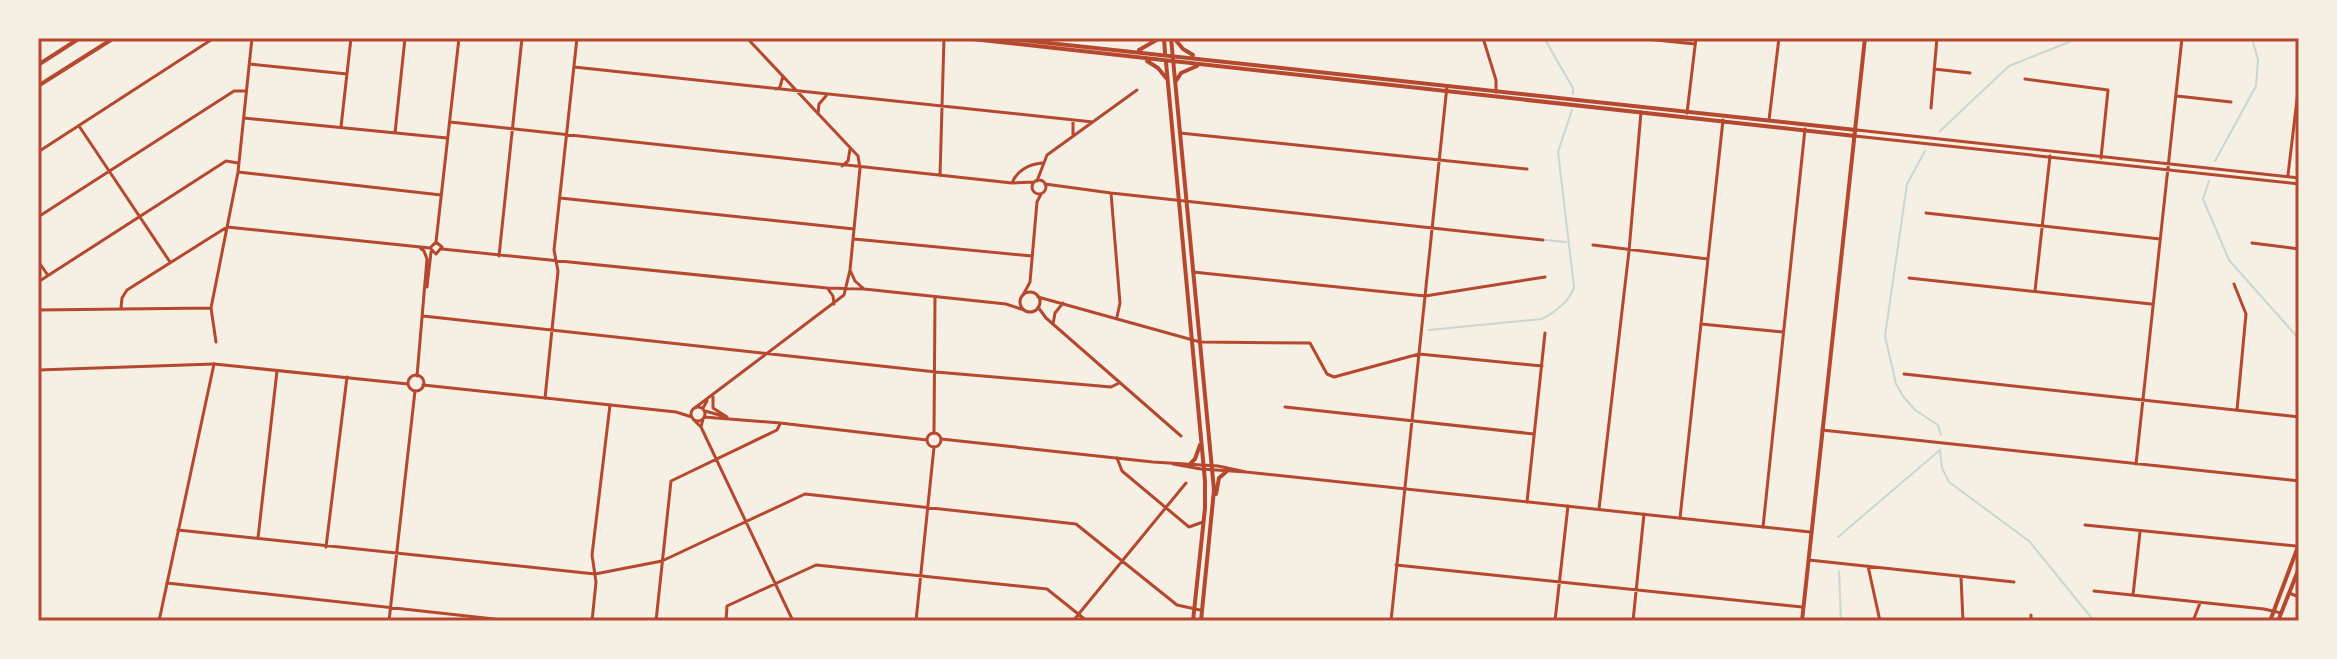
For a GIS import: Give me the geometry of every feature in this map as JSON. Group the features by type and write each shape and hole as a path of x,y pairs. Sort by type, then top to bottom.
{"main road":[{"path":"40,63 80,38"},
{"path":"39,86 114,38"},
{"path":"963,38 1166,62 1447,88"},
{"path":"1003,38 1723,118 1805,131 1855,133"},
{"path":"1137,51 1162,38 1203,467 1204,521 1193,621"},
{"path":"1173,38 1172,55 1214,498"},
{"path":"1173,38 1183,49 1201,58"},
{"path":"1802,621 1865,38"},
{"path":"1145,59 1161,70 1168,81"},
{"path":"1175,82 1181,73 1199,65"},
{"path":"1723,118 1805,124 1855,133"},
{"path":"1191,463 1201,441"},
{"path":"1201,621 1214,498 1219,478 1226,472"},
{"path":"2270,621 2298,545"},
{"path":"2278,621 2299,568"}],"street":[{"path":"38,152 214,38"},
{"path":"216,342 211,308 238,172 252,38"},
{"path":"341,127 351,38"},
{"path":"395,133 405,38"},
{"path":"417,376 431,250 436,242 443,195 459,38"},
{"path":"499,256 522,38"},
{"path":"545,398 557,261 554,250 577,38"},
{"path":"676,412 694,408 713,396 834,304 846,290 850,270 860,168 858,156 747,38"},
{"path":"940,176 944,38"},
{"path":"1483,38 1496,80 1496,94"},
{"path":"1636,38 1696,41 1687,114"},
{"path":"1769,120 1779,38"},
{"path":"1931,108 1937,38"},
{"path":"2136,464 2182,38"},
{"path":"250,64 347,74"},
{"path":"574,67 1093,122"},
{"path":"1934,69 1970,73"},
{"path":"776,89 780,87 783,76"},
{"path":"2025,79 2108,90 2101,159"},
{"path":"2287,182 2299,83"},
{"path":"1391,621 1447,88"},
{"path":"1033,192 1047,155 1137,90"},
{"path":"38,217 234,91 246,91"},
{"path":"818,114 819,104 828,95"},
{"path":"2177,96 2231,102"},
{"path":"1599,509 1629,251 1641,109"},
{"path":"244,118 448,138"},
{"path":"1680,518 1723,118"},
{"path":"1073,120 1073,136"},
{"path":"450,122 860,168 1023,184 1036,181 1054,187 1543,240"},
{"path":"1763,527 1805,124"},
{"path":"79,126 170,262"},
{"path":"1180,133 1527,169"},
{"path":"1855,133 2299,178"},
{"path":"842,166 848,161 849,146"},
{"path":"2035,291 2050,154"},
{"path":"38,282 226,161 239,163"},
{"path":"1012,183 1016,175 1031,164 1042,165"},
{"path":"1037,202 1045,183 1042,165"},
{"path":"2168,166 2299,184"},
{"path":"238,172 443,195"},
{"path":"1023,184 1033,192 1037,202 1030,282 1022,297 1026,311"},
{"path":"1033,192 1043,193 1054,187"},
{"path":"1111,193 1120,303 1117,318"},
{"path":"560,198 854,229"},
{"path":"1926,213 2161,239"},
{"path":"121,308 127,290 227,227 440,251 1006,304 1046,318"},
{"path":"854,239 1032,256"},
{"path":"431,266 440,251 441,245 436,242"},
{"path":"2252,243 2299,249"},
{"path":"1593,245 1708,259"},
{"path":"417,247 424,251 427,259 425,299"},
{"path":"38,261 47,275"},
{"path":"850,270 855,281 864,289"},
{"path":"1193,272 1425,296 1545,277"},
{"path":"1909,278 2153,304"},
{"path":"1030,282 1038,306 1046,318 1181,436"},
{"path":"2234,284 2246,318 2237,410"},
{"path":"827,288 834,304"},
{"path":"1006,304 1029,292 1048,302 1063,303 1200,342 1310,343 1330,377 1419,354 1542,366"},
{"path":"934,433 935,298"},
{"path":"1026,311 1048,302"},
{"path":"1053,324 1055,313 1063,303"},
{"path":"38,310 211,308"},
{"path":"423,316 936,372 1111,387 1119,383"},
{"path":"1701,324 1783,332"},
{"path":"1527,502 1545,333"},
{"path":"38,370 214,364 408,384"},
{"path":"159,621 214,364"},
{"path":"258,538 277,370"},
{"path":"1904,374 2299,417"},
{"path":"415,391 408,384 411,377 417,376 423,380 423,385"},
{"path":"326,547 347,377"},
{"path":"389,621 415,391 423,385 676,412 693,418 727,417 927,440 934,447 916,621"},
{"path":"701,427 704,410 713,396"},
{"path":"713,396 713,408 727,417"},
{"path":"592,621 596,582 592,555 610,405"},
{"path":"1285,407 1534,434"},
{"path":"694,408 727,417"},
{"path":"694,408 693,418 701,427 793,621"},
{"path":"656,621 671,481 777,430 780,423"},
{"path":"1822,430 2299,481"},
{"path":"927,440 930,434 939,434 940,444 934,447"},
{"path":"941,439 1810,532"},
{"path":"1117,458 1122,471 1189,527 1204,521"},
{"path":"1173,464 1191,463 1203,467"},
{"path":"1211,468 1246,472"},
{"path":"1073,621 1186,483"},
{"path":"178,530 595,574 662,561 805,494 1076,524 1177,605 1202,610"},
{"path":"1555,621 1568,506"},
{"path":"1633,621 1644,514"},
{"path":"2085,525 2298,545"},
{"path":"2133,595 2140,530"},
{"path":"1809,560 2014,582"},
{"path":"726,621 727,606 816,565 1047,589 1087,621"},
{"path":"1396,565 1803,607"},
{"path":"1868,566 1880,621"},
{"path":"1961,576 1963,621"},
{"path":"167,583 513,621"},
{"path":"2094,591 2281,613"},
{"path":"2289,593 2299,597"},
{"path":"2193,621 2200,603"},
{"path":"2031,615 2031,621"}],"waterway":[{"path":"1544,38 1573,88 1573,94"},
{"path":"1940,131 2009,66 2079,38"},
{"path":"2215,161 2256,86 2258,60 2252,38"},
{"path":"1429,330 1542,319 1569,297 1574,287 1558,152 1572,110"},
{"path":"1925,151 1907,184 1885,336 1896,384 1915,410 1938,425 1941,435"},
{"path":"2209,181 2203,199 2229,260 2299,339"},
{"path":"1545,240 1566,242"},
{"path":"1940,450 1942,468 1949,482 2029,541 2094,621"},
{"path":"1838,537 1940,450"},
{"path":"1839,571 1841,621"}]}
